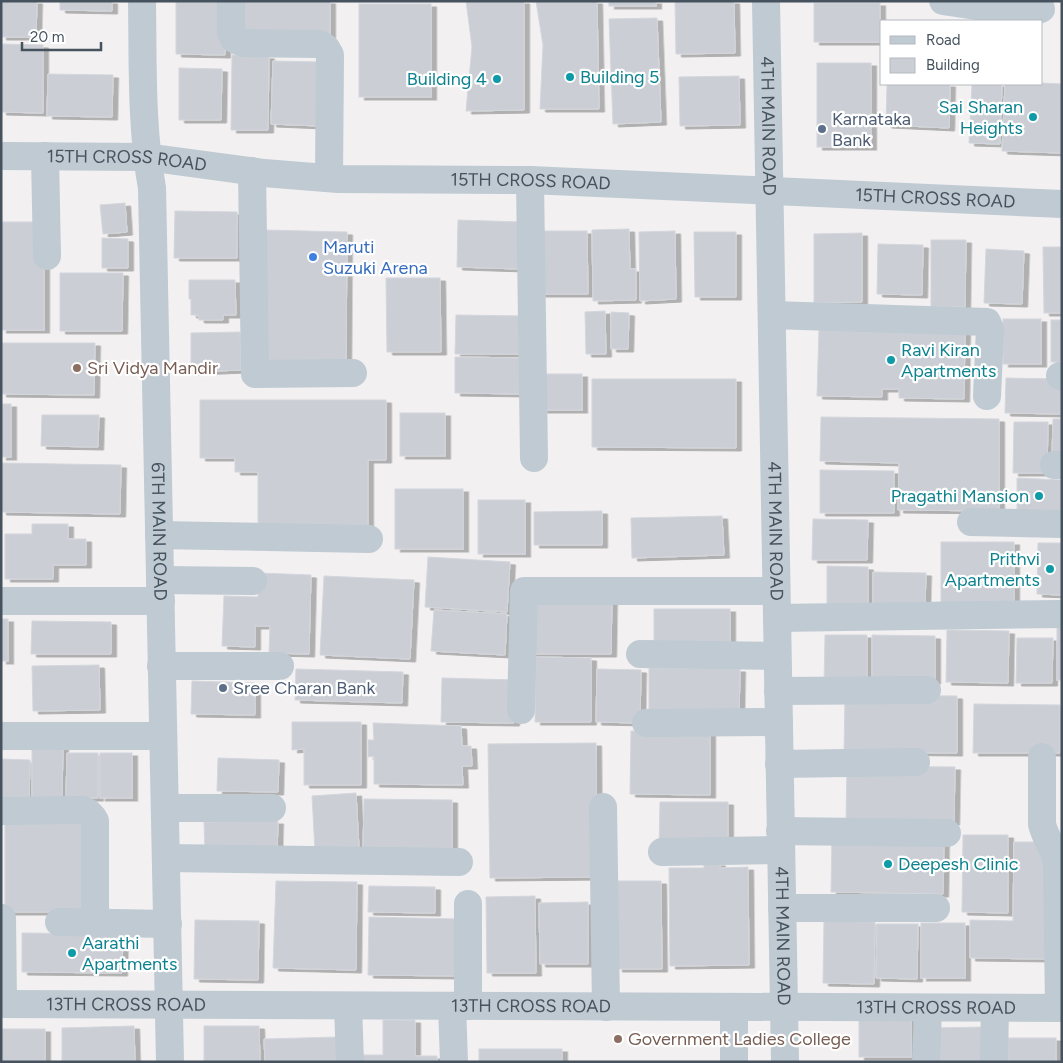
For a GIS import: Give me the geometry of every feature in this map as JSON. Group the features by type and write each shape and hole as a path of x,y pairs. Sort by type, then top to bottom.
{"street":[{"name":"6TH MAIN ROAD","path":"142,1 144,126 146,157 152,188 170,1062"},
{"path":"231,1 231,32 234,40 243,42 320,44 326,48 330,55 329,134 336,183"},
{"name":"4TH MAIN ROAD","path":"766,1 785,1062"},
{"path":"943,1 1041,9"},
{"path":"336,183 342,79"},
{"name":"15TH CROSS ROAD","path":"1,156 146,157 336,183 530,180 1062,204"},
{"path":"45,156 47,256"},
{"path":"252,171 255,374 353,373"},
{"path":"530,180 534,458"},
{"path":"772,314 987,322 990,330 987,396"},
{"path":"971,522 1062,524"},
{"path":"159,535 369,539"},
{"path":"1,602 253,581"},
{"path":"521,710 524,590 776,590"},
{"path":"777,618 1060,614"},
{"path":"640,654 777,656"},
{"path":"161,666 280,666"},
{"path":"778,691 927,690"},
{"path":"646,723 779,722"},
{"path":"1,736 163,736"},
{"path":"1042,756 1042,824 1044,833 1056,856 1057,863 1060,1008"},
{"path":"779,764 916,762"},
{"path":"603,807 606,1007"},
{"path":"166,808 272,808"},
{"path":"1,811 83,810 93,816 95,821 95,923"},
{"path":"662,852 781,840 947,833"},
{"path":"167,858 459,862"},
{"path":"454,1062 468,904"},
{"path":"782,908 936,908"},
{"path":"2,918 2,1004"},
{"path":"59,922 168,924"},
{"name":"13TH CROSS ROAD","path":"2,1004 1060,1008"},
{"path":"348,1006 350,1062"},
{"path":"734,1007 734,1062"},
{"path":"926,1062 928,1008"},
{"path":"994,1062 995,1008"}],"building":[{"path":"1,1 37,1 36,37 1,37"},
{"path":"60,1 112,1 112,11 60,10"},
{"path":"176,1 225,2 225,55 176,54"},
{"path":"244,1 330,1 330,35 244,34"},
{"name":"Building 4","path":"466,1 524,1 524,110 466,111 472,47"},
{"name":"Building 5","path":"536,1 597,1 599,109 540,109 543,45"},
{"path":"609,1 656,1 656,6 609,6"},
{"path":"675,1 734,1 735,53 676,54"},
{"path":"814,3 880,3 880,42 814,42"},
{"path":"359,4 431,4 431,97 359,97"},
{"path":"657,18 661,122 613,124 609,19"},
{"path":"1,44 43,45 43,113 1,112"},
{"path":"232,55 269,56 268,130 231,130"},
{"path":"273,61 321,62 319,126 271,124"},
{"path":"817,63 871,63 871,147 817,147"},
{"path":"179,68 222,69 221,120 179,120"},
{"path":"48,74 113,75 112,117 47,116"},
{"path":"739,76 740,125 680,126 679,77"},
{"name":"Sai Sharan Heights","path":"1062,84 1062,153 1002,151 1005,85"},
{"path":"887,85 950,85 949,128 886,125"},
{"path":"972,85 1002,85 1000,144 969,143"},
{"path":"125,203 127,232 103,234 100,205"},
{"path":"175,211 237,212 237,258 174,258"},
{"path":"458,220 521,222 519,269 457,267"},
{"path":"1,222 44,222 44,330 1,330"},
{"path":"629,229 630,269 636,269 636,300 593,301 592,230"},
{"path":"264,230 347,232 346,367 262,366"},
{"path":"539,231 587,231 588,294 540,294"},
{"path":"675,231 676,299 640,301 639,232"},
{"path":"694,232 736,232 736,297 695,297"},
{"path":"862,233 862,302 814,303 814,234"},
{"path":"102,238 128,239 128,268 102,268"},
{"path":"931,240 966,240 965,307 931,307"},
{"path":"878,244 923,245 922,295 877,294"},
{"path":"1043,247 1062,247 1062,313 1044,313"},
{"path":"986,249 1024,251 1022,304 984,303"},
{"path":"60,273 123,273 122,331 60,331"},
{"path":"386,278 440,278 441,352 387,352"},
{"path":"189,280 235,280 236,315 223,315 223,320 199,320 198,315 191,315"},
{"path":"605,311 606,354 586,354 585,312"},
{"path":"611,312 629,313 628,349 611,349"},
{"path":"456,315 526,316 525,354 455,354"},
{"path":"1003,319 1041,319 1041,364 1003,364"},
{"path":"1051,320 1062,320 1062,362 1051,362"},
{"name":"Ravi Kiran Apartments","path":"819,328 965,331 964,399 899,398 899,389 882,389 882,397 817,396"},
{"path":"240,332 241,370 191,372 191,333"},
{"path":"1,343 95,343 94,395 1,394"},
{"path":"455,357 524,358 524,394 455,393"},
{"path":"542,374 582,374 582,410 542,410"},
{"path":"1006,378 1062,379 1062,414 1005,413"},
{"path":"592,379 736,379 736,448 592,447"},
{"path":"200,400 386,400 386,460 368,460 368,528 258,528 258,472 235,472 235,458 200,458"},
{"path":"1,404 11,404 11,457 1,457"},
{"path":"400,413 445,413 445,456 400,456"},
{"path":"42,415 99,415 98,447 41,446"},
{"path":"821,417 999,419 999,511 898,510 899,463 820,461"},
{"path":"1053,419 1062,419 1062,457 1052,457"},
{"path":"1014,422 1048,422 1047,473 1013,473"},
{"path":"1,463 121,465 120,514 1,512"},
{"path":"820,470 894,471 894,513 820,513"},
{"name":"Pragathi Mansion","path":"1017,478 1062,480 1062,513 1017,513"},
{"path":"395,489 463,489 463,549 395,549"},
{"path":"478,500 525,500 525,554 478,554"},
{"path":"602,511 602,545 534,545 534,512"},
{"path":"722,516 724,555 632,558 631,518"},
{"path":"813,519 868,520 867,560 812,560"},
{"path":"32,524 68,524 68,539 86,539 86,565 53,565 53,579 5,579 5,534 32,534"},
{"path":"941,542 1014,542 1014,605 941,605"},
{"name":"Prithvi Apartments","path":"1038,543 1062,543 1062,595 1037,594"},
{"path":"428,557 510,562 507,612 425,607"},
{"path":"827,566 868,567 868,605 827,605"},
{"path":"873,572 926,573 925,608 873,607"},
{"path":"259,573 311,575 309,654 269,653 270,626 255,626 255,647 222,646 224,596 258,597"},
{"path":"324,576 414,580 410,659 320,655"},
{"path":"530,595 612,596 611,654 530,654"},
{"path":"654,609 730,609 730,649 654,649"},
{"path":"434,610 507,614 505,655 431,651"},
{"path":"1,619 8,619 8,661 1,661"},
{"path":"1057,619 1062,619 1062,680 1057,680"},
{"path":"32,621 111,622 111,654 31,654"},
{"path":"947,630 1009,631 1008,683 946,682"},
{"path":"825,635 867,635 867,683 824,683"},
{"path":"872,635 935,636 935,681 872,680"},
{"path":"1017,638 1053,638 1052,683 1016,683"},
{"path":"536,657 591,658 591,722 535,722"},
{"path":"99,665 100,710 33,711 32,666"},
{"path":"649,668 740,669 739,719 649,718"},
{"path":"296,669 403,672 402,703 295,700"},
{"path":"597,669 641,670 640,723 596,722"},
{"path":"442,678 515,680 514,723 441,722"},
{"path":"192,681 255,683 255,715 191,714"},
{"path":"845,695 957,696 957,753 844,752"},
{"path":"974,704 1060,705 1060,753 973,753"},
{"path":"292,722 361,722 361,785 304,785 304,749 292,750"},
{"path":"373,723 461,726 462,746 471,746 472,766 462,766 463,785 374,784 374,756 368,757 368,740 374,740"},
{"path":"631,731 710,732 710,795 630,794"},
{"path":"596,743 597,877 490,878 488,744"},
{"path":"32,746 63,746 62,799 32,799"},
{"path":"67,753 98,753 98,798 66,798"},
{"path":"100,753 132,753 132,798 100,798"},
{"path":"218,758 279,760 278,792 217,791"},
{"path":"1,759 30,760 29,801 1,801"},
{"path":"847,766 955,767 954,822 846,821"},
{"path":"356,793 359,848 315,851 312,796"},
{"path":"364,799 452,800 452,856 363,855"},
{"path":"660,802 728,802 728,848 659,847"},
{"path":"5,816 84,816 85,912 5,912"},
{"path":"278,821 277,855 205,854 204,822"},
{"name":"Deepesh Clinic","path":"832,833 944,835 943,894 831,892"},
{"path":"963,835 1008,835 1008,913 962,912"},
{"path":"1014,842 1049,842 1048,959 970,958 970,920 1013,921"},
{"path":"704,863 720,863 720,868 748,867 749,965 670,966 669,868 704,868"},
{"path":"276,881 357,882 356,970 273,968"},
{"path":"616,881 661,881 662,969 617,969"},
{"path":"369,886 435,887 435,913 368,912"},
{"path":"535,896 536,973 487,973 486,897"},
{"path":"588,902 588,964 540,964 539,903"},
{"path":"369,917 459,919 458,976 368,975"},
{"path":"195,920 259,921 258,980 194,979"},
{"path":"824,921 875,922 874,984 823,983"},
{"path":"921,923 965,923 965,978 921,978"},
{"path":"877,924 918,924 917,979 876,978"},
{"name":"Aarathi Apartments","path":"22,933 123,934 122,973 22,972"},
{"path":"859,1017 911,1017 911,1057 859,1057"},
{"path":"383,1020 415,1020 415,1056 437,1056 437,1062 362,1062 362,1055 383,1055"},
{"path":"134,1026 135,1062 62,1062 62,1028"},
{"path":"204,1026 259,1026 260,1062 204,1062"},
{"path":"982,1027 982,1062 933,1062 932,1028"},
{"path":"1,1029 45,1029 45,1062 1,1062"},
{"path":"338,1037 338,1062 265,1062 264,1039"},
{"path":"1008,1038 1056,1038 1056,1062 1008,1062"},
{"path":"479,1049 562,1049 562,1062 479,1062"}],"place":[{"name":"Building 5","path":"570,77"},
{"name":"Building 4","path":"497,79"},
{"name":"Sai Sharan Heights","path":"1033,117"},
{"name":"Karnataka Bank","path":"822,129"},
{"name":"Maruti Suzuki Arena","path":"313,257"},
{"name":"Ravi Kiran Apartments","path":"891,360"},
{"name":"Sri Vidya Mandir","path":"77,368"},
{"name":"Pragathi Mansion","path":"1039,496"},
{"name":"Prithvi Apartments","path":"1050,569"},
{"name":"Sree Charan Bank","path":"223,688"},
{"name":"Deepesh Clinic","path":"888,864"},
{"name":"Aarathi Apartments","path":"72,953"},
{"name":"Government Ladies College","path":"618,1039"}]}
